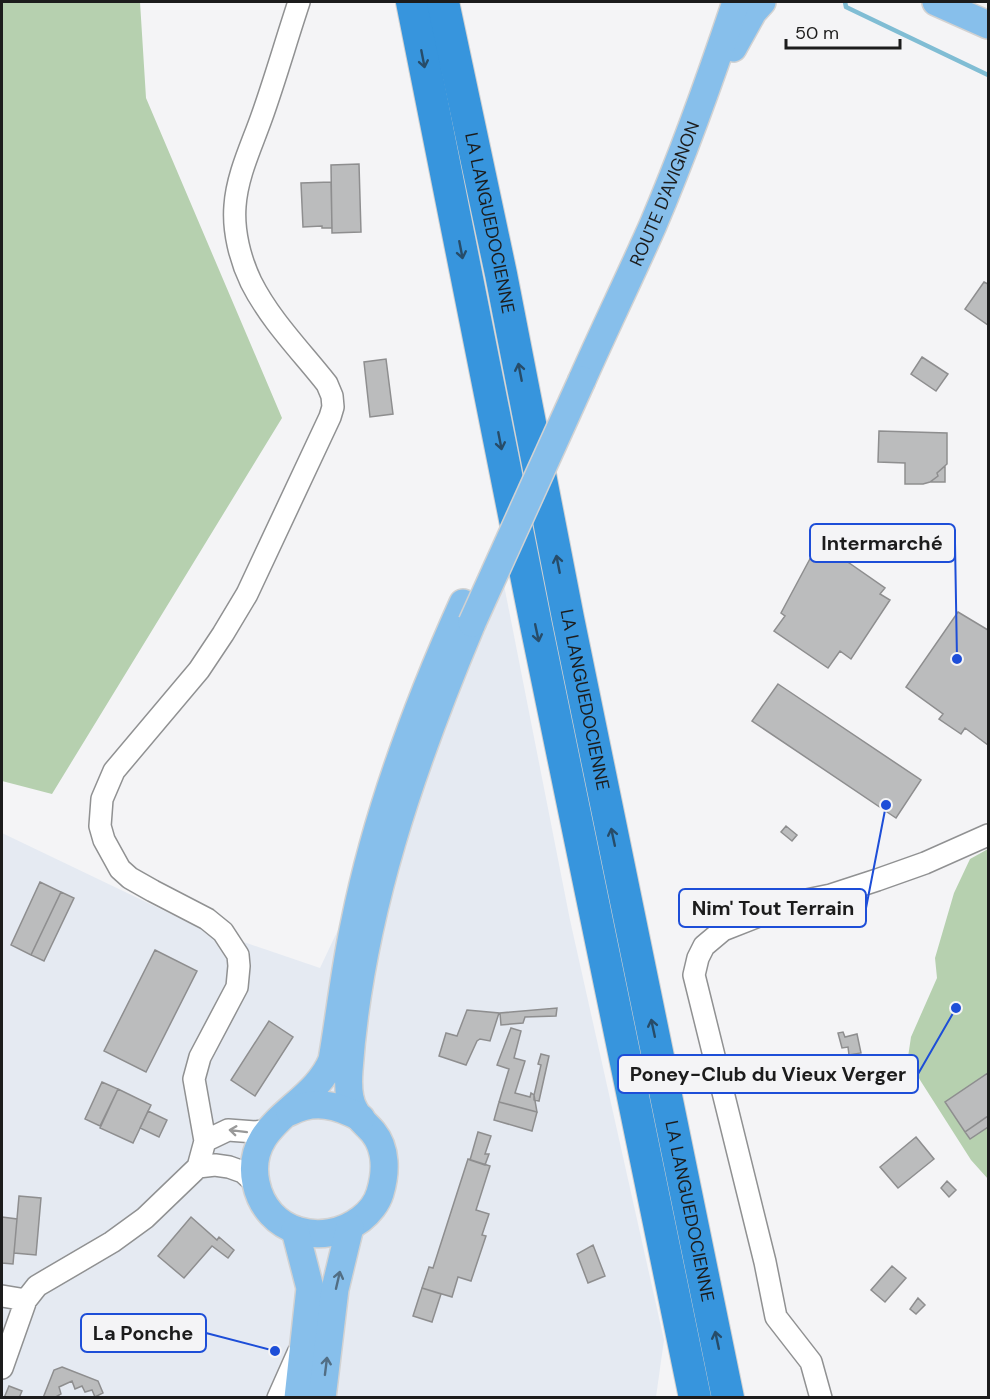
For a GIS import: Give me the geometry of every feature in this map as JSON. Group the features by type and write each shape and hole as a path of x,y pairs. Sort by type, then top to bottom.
{"highway":[{"name":"LA LANGUEDOCIENNE","path":"412,2 538,636 694,1398"},
{"name":"LA LANGUEDOCIENNE","path":"442,2 501,274 568,618 728,1398"}],"main road":[{"name":"ROUTE D'AVIGNON","path":"574,378 650,188 717,2"},
{"name":"ROUTE D'AVIGNON","path":"574,378 652,228 705,93 736,2"},
{"path":"674,174 739,36 762,2"},
{"path":"936,2 988,25"},
{"path":"467,613 408,785 384,866 373,912 358,1000 349,1072 351,1103 360,1118 375,1134 383,1154 385,1175 379,1196 367,1214 350,1227 332,1233 313,1234 294,1230 281,1222 261,1198 256,1184 257,1153 263,1138 278,1120 318,1086 332,1060 355,920 385,806 423,697 467,613 574,378"},
{"path":"278,1120 297,1108 312,1105 329,1105 346,1110 360,1118"},
{"path":"322,1398 335,1289 350,1227"},
{"path":"294,1230 310,1288 298,1398"}],"street":[{"path":"2,1368 26,1300 31,1292 44,1281 112,1242 145,1218 198,1167 206,1141 194,1079 200,1057 237,987 238,955 222,932 207,918 153,891 130,878 120,869 104,840 100,826 100,814 102,798 114,771 199,670 247,594 327,425 333,407 332,396 327,384 269,312 251,281 240,252 235,222 235,207 241,174 299,2"},
{"path":"821,1398 811,1362 777,1317 694,975 696,964 700,953 710,939 732,926 792,903 831,895 925,863 988,835"},
{"path":"206,1141 228,1130 263,1131 278,1120"},
{"path":"198,1167 215,1165 230,1167 243,1172 256,1184"},
{"path":"2,1296 26,1300"},
{"path":"278,1398 300,1351 305,1330"}],"shaded area":[{"path":"503,580 570,920 664,1340 656,1397 2,1397 2,833 194,925 320,968"}],"green space":[{"path":"2,2 140,2 146,98 282,418 52,794 2,781"},
{"path":"988,849 988,1179 971,1160 908,1057 911,1037 937,978 935,958 954,893 970,859"}],"building":[{"path":"359,164 361,232 332,233 331,165"},
{"path":"331,182 332,228 303,227 301,183"},
{"path":"984,282 988,284 988,325 965,309"},
{"path":"922,357 948,374 936,391 911,374"},
{"path":"386,359 393,414 370,417 364,362"},
{"path":"879,431 947,433 947,464 930,482 905,484 905,463 878,462"},
{"path":"945,466 945,482 930,482 938,476 937,473"},
{"path":"819,542 885,588 880,594 890,600 851,659 840,651 828,668 774,631 785,616 781,613"},
{"path":"958,612 988,630 988,745 965,728 961,734 939,719 943,714 906,687"},
{"path":"778,684 921,780 896,818 752,721"},
{"path":"786,826 797,835 792,841 781,832"},
{"path":"40,882 61,892 31,955 11,945"},
{"path":"61,892 74,898 44,961 31,955"},
{"path":"155,950 197,971 146,1072 104,1051"},
{"path":"557,1008 556,1016 525,1017 523,1023 501,1025 500,1013"},
{"path":"467,1010 499,1013 490,1041 480,1039 477,1041 466,1065 439,1056 446,1033 457,1036"},
{"path":"269,1021 293,1037 255,1096 231,1080"},
{"path":"511,1028 521,1031 514,1058 525,1061 515,1093 530,1097 531,1093 534,1095 537,1112 499,1102 509,1069 497,1065"},
{"path":"843,1032 845,1037 857,1034 861,1053 849,1055 848,1047 842,1048 838,1033"},
{"path":"541,1054 549,1056 539,1101 534,1100 534,1095 541,1065 538,1064"},
{"path":"988,1073 988,1116 965,1132 945,1102"},
{"path":"102,1082 118,1089 100,1126 85,1119"},
{"path":"118,1089 151,1105 133,1143 100,1128"},
{"path":"499,1102 537,1112 532,1131 494,1120"},
{"path":"148,1111 167,1120 159,1137 140,1128"},
{"path":"988,1116 988,1127 970,1139 965,1132"},
{"path":"478,1132 491,1136 485,1154 489,1154 485,1165 470,1160"},
{"path":"916,1137 934,1159 898,1188 880,1167"},
{"path":"468,1159 490,1166 476,1210 489,1214 482,1235 486,1236 471,1281 458,1277 452,1297 422,1288 429,1267 433,1268"},
{"path":"947,1181 956,1190 949,1197 941,1188"},
{"path":"19,1196 41,1198 36,1255 14,1253"},
{"path":"2,1217 17,1219 13,1264 2,1263"},
{"path":"191,1217 217,1240 219,1237 234,1250 228,1258 212,1246 184,1278 158,1256"},
{"path":"593,1245 605,1276 588,1283 577,1254"},
{"path":"892,1266 906,1278 885,1302 871,1290"},
{"path":"422,1288 441,1294 432,1322 413,1316"},
{"path":"918,1298 925,1305 916,1314 910,1309"},
{"path":"62,1367 98,1381 103,1393 95,1397 92,1390 85,1392 82,1386 75,1389 72,1381 59,1387 61,1394 54,1398 43,1398 54,1370"},
{"path":"9,1386 22,1391 19,1398 4,1398"}],"waterway":[{"path":"845,2 846,7 988,75"}],"place":[{"name":"Intermarché","path":"957,659"},
{"name":"Nim' Tout Terrain","path":"886,805"},
{"name":"Poney-Club du Vieux Verger","path":"956,1008"},
{"name":"La Ponche","path":"275,1351"}]}
